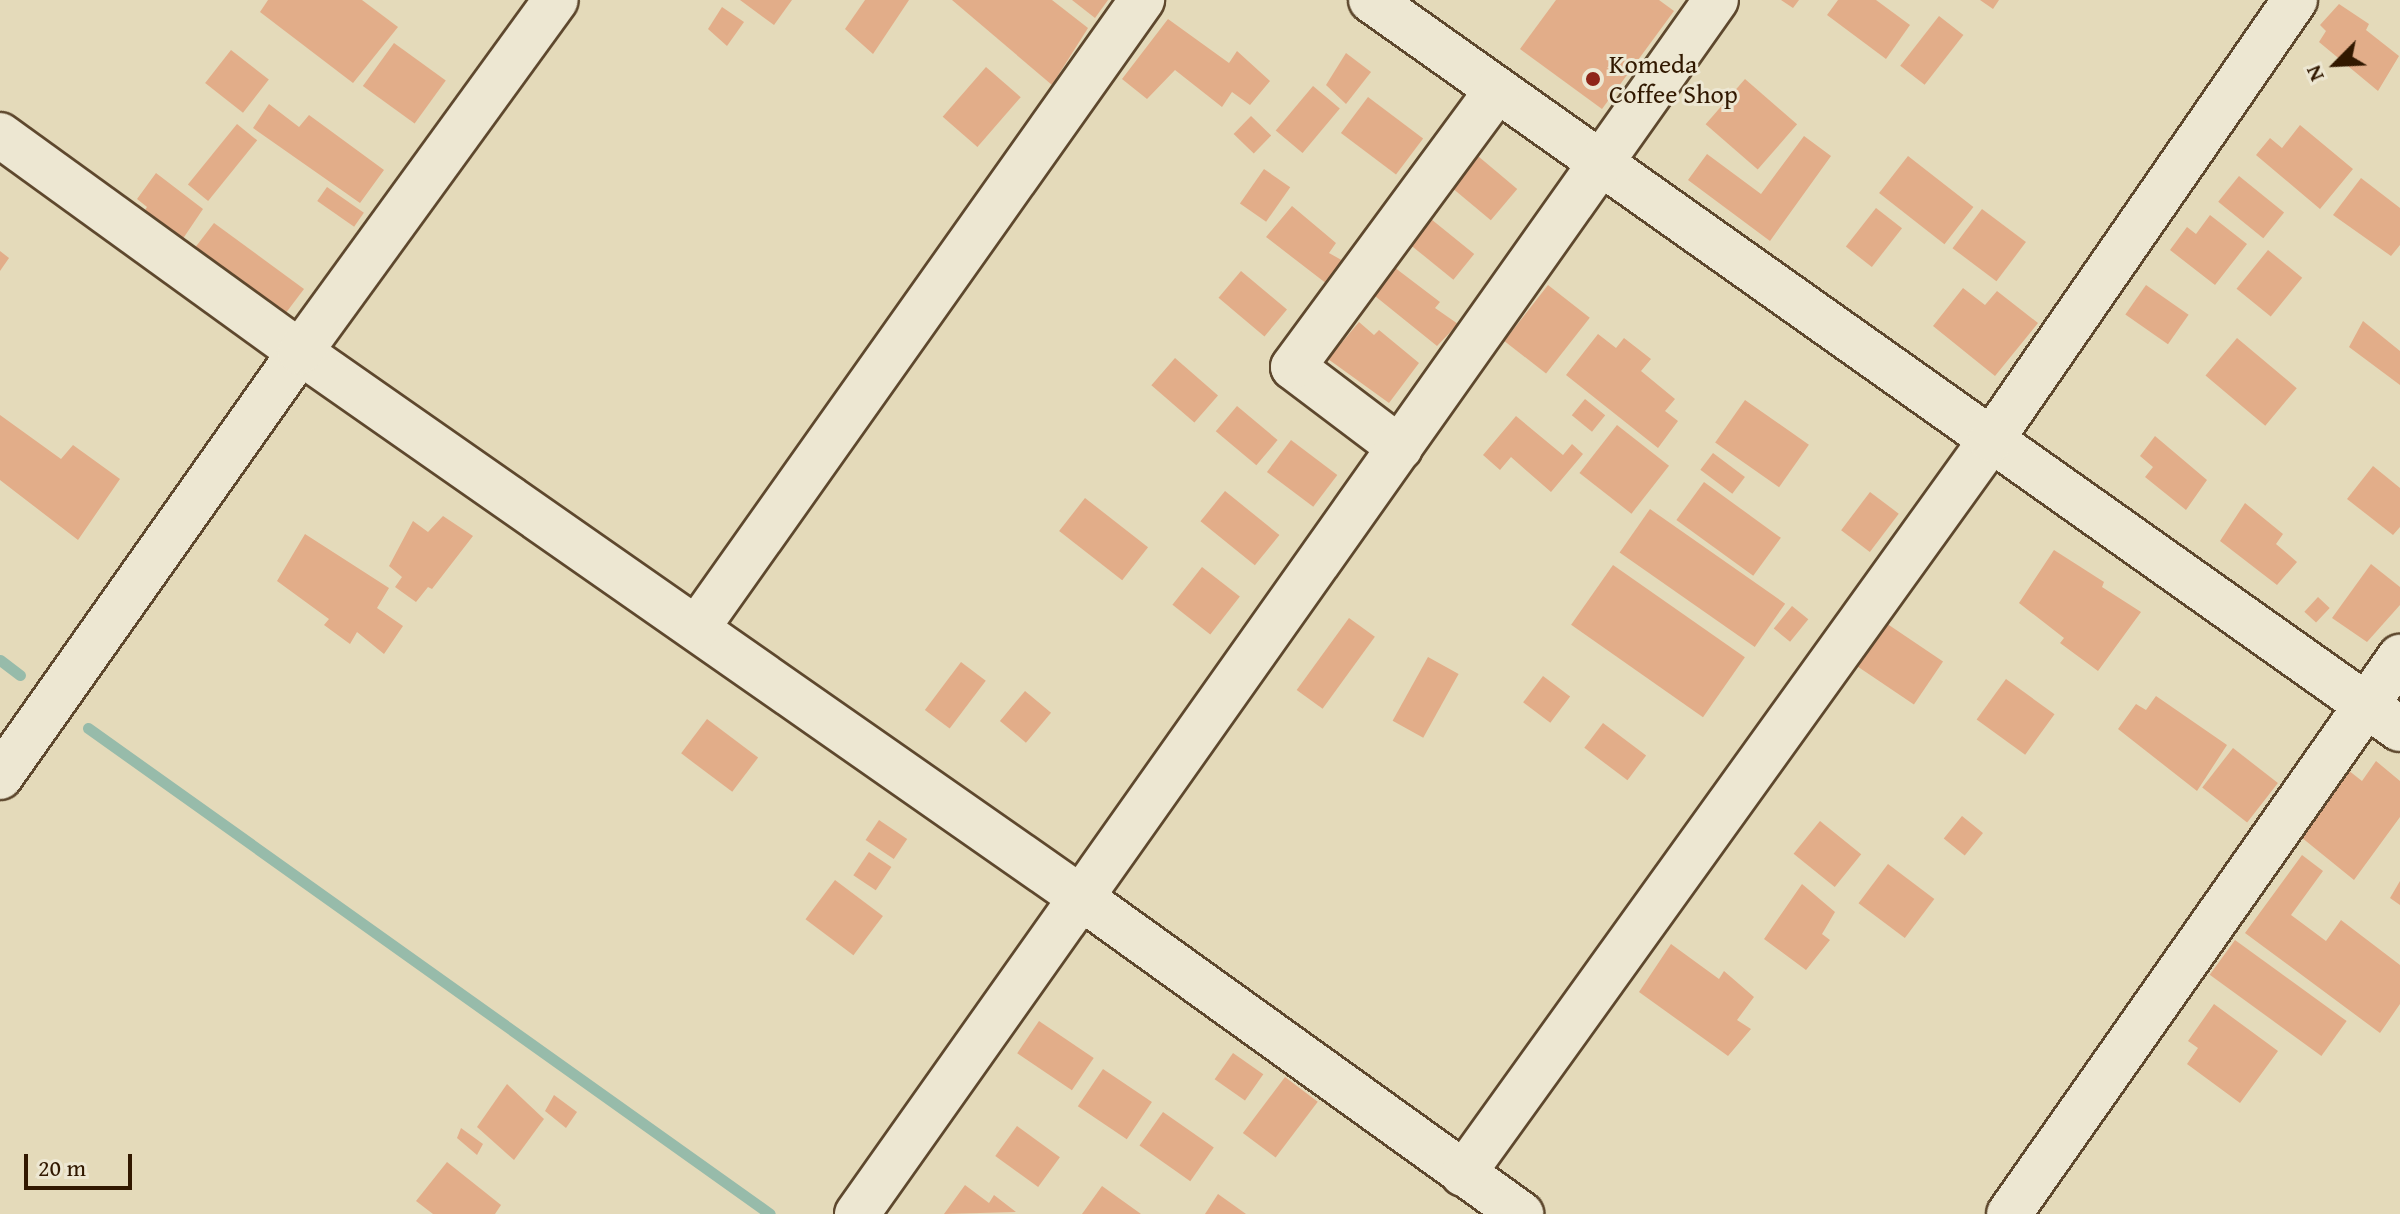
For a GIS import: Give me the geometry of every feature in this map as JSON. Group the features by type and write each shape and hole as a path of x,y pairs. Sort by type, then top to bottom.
{"street":[{"path":"0,777 300,352 556,0"},
{"path":"697,628 1142,0"},
{"path":"1371,0 2383,717"},
{"path":"857,1214 1083,899 1716,0"},
{"path":"1463,1174 1991,440 2295,0"},
{"path":"1400,448 1293,367 1497,90"},
{"path":"0,135 300,352 1083,899 1521,1214"},
{"path":"2009,1214 2383,717 2400,657"}],"building":[{"path":"268,0 362,0 398,27 353,83 260,12"},
{"path":"740,0 792,0 774,25"},
{"path":"865,0 909,0 873,54 845,29"},
{"path":"952,0 1052,0 1088,28 1052,85"},
{"path":"1072,0 1108,0 1095,18"},
{"name":"Komeda Coffee Shop","path":"1556,0 1659,0 1674,11 1602,109 1520,49"},
{"path":"1781,0 1799,0 1793,8"},
{"path":"1838,0 1876,0 1910,25 1886,59 1827,15"},
{"path":"1980,0 1999,0 1993,9"},
{"path":"2339,4 2369,24 2366,30 2399,56 2378,91 2319,42 2326,31 2320,25"},
{"path":"722,7 744,22 727,46 708,29"},
{"path":"1939,16 1963,35 1925,85 1900,66"},
{"path":"1168,19 1229,63 1237,51 1270,81 1250,105 1232,92 1222,107 1175,70 1147,99 1122,79"},
{"path":"394,43 446,81 415,123 363,86"},
{"path":"231,50 269,80 243,113 205,83"},
{"path":"1346,53 1371,72 1346,104 1326,85"},
{"path":"986,67 1021,97 977,147 943,117"},
{"path":"1745,79 1797,124 1758,170 1706,124"},
{"path":"1313,86 1340,108 1303,153 1276,130"},
{"path":"1368,97 1423,139 1396,174 1341,133"},
{"path":"269,104 299,127 309,115 384,170 360,203 253,128"},
{"path":"1251,116 1271,135 1254,153 1234,134"},
{"path":"237,124 257,140 208,201 188,185"},
{"path":"2300,125 2353,169 2320,209 2256,155 2270,138 2282,148"},
{"path":"1804,136 1831,156 1770,241 1688,180 1707,154 1761,194"},
{"path":"1472,151 1517,189 1491,220 1446,182"},
{"path":"1908,156 1973,207 1944,244 1879,193"},
{"path":"1264,169 1290,187 1266,222 1240,203"},
{"path":"156,173 203,209 178,246 140,218 147,207 137,199"},
{"path":"2239,176 2284,213 2263,238 2218,202"},
{"path":"2361,178 2400,208 2400,245 2391,256 2333,215"},
{"path":"327,187 364,213 354,227 317,201"},
{"path":"1292,206 1336,243 1329,253 1345,262 1327,284 1266,237"},
{"path":"1876,208 1902,228 1872,267 1846,247"},
{"path":"1982,209 2026,242 1996,281 1953,248"},
{"path":"1426,215 1474,254 1453,280 1405,241"},
{"path":"2210,215 2247,244 2215,285 2170,250 2187,227 2196,234"},
{"path":"214,223 304,289 279,322 184,262"},
{"path":"2268,250 2302,278 2271,317 2237,289"},
{"path":"0,251 9,258 0,271"},
{"path":"1390,264 1440,302 1435,308 1458,324 1437,346 1370,292"},
{"path":"1241,271 1287,310 1264,336 1219,298"},
{"path":"1548,285 1590,318 1546,374 1504,341"},
{"path":"2146,285 2189,315 2168,344 2125,314"},
{"path":"1963,288 1985,305 1997,291 2038,323 1995,376 1933,326"},
{"path":"2363,321 2400,351 2400,385 2349,347"},
{"path":"1359,322 1374,335 1379,330 1419,363 1389,403 1328,359"},
{"path":"1598,334 1616,348 1624,338 1651,359 1641,371 1675,399 1665,411 1678,421 1658,448 1566,375"},
{"path":"2237,338 2297,388 2265,426 2206,376"},
{"path":"1175,358 1218,395 1194,423 1151,385"},
{"path":"1585,399 1605,415 1592,432 1572,415"},
{"path":"1745,400 1809,445 1779,487 1715,443"},
{"path":"1237,406 1278,440 1256,465 1216,431"},
{"path":"0,415 61,459 73,445 120,479 78,540 0,480"},
{"path":"1516,416 1563,455 1572,444 1583,454 1551,492 1511,457 1500,470 1483,455"},
{"path":"1617,425 1669,466 1631,514 1579,473"},
{"path":"2155,436 2207,480 2186,510 2145,477 2153,467 2140,456"},
{"path":"1291,440 1337,475 1313,507 1267,472"},
{"path":"1713,453 1745,477 1732,494 1700,470"},
{"path":"2373,466 2400,488 2400,527 2393,535 2347,499"},
{"path":"1704,482 1781,538 1753,576 1676,520"},
{"path":"1225,491 1279,535 1255,565 1200,521"},
{"path":"1870,492 1899,514 1870,552 1841,530"},
{"path":"1085,498 1148,547 1122,580 1059,531"},
{"path":"2245,503 2283,534 2276,544 2297,562 2277,585 2220,541"},
{"path":"1650,509 1785,604 1755,647 1620,552"},
{"path":"443,516 473,536 432,589 428,587 416,602 395,587 402,577 389,566 413,521 428,532"},
{"path":"305,534 389,588 377,608 403,626 384,654 357,632 350,644 324,625 329,619 277,581"},
{"path":"2054,550 2104,582 2102,587 2141,612 2098,671 2060,643 2064,638 2019,603"},
{"path":"2371,564 2400,587 2400,605 2367,642 2332,618"},
{"path":"1613,565 1745,657 1703,717 1571,625"},
{"path":"1202,567 1240,597 1210,634 1172,605"},
{"path":"2318,597 2330,608 2316,623 2304,612"},
{"path":"1792,606 1808,619 1790,642 1774,629"},
{"path":"1349,618 1375,637 1323,709 1297,690"},
{"path":"1880,619 1943,661 1914,705 1851,662"},
{"path":"1428,657 1459,674 1423,738 1393,721"},
{"path":"961,662 986,681 950,729 925,710"},
{"path":"1543,676 1570,696 1550,723 1523,702"},
{"path":"2006,679 2055,714 2025,755 1977,719"},
{"path":"1025,691 1051,713 1026,743 1000,721"},
{"path":"2156,696 2227,745 2197,791 2118,729 2136,704 2146,710"},
{"path":"707,719 758,758 732,792 681,753"},
{"path":"1603,723 1646,755 1627,780 1584,748"},
{"path":"2233,748 2278,783 2247,822 2202,787"},
{"path":"2376,761 2400,781 2400,817 2354,880 2301,837 2348,770 2362,781"},
{"path":"1962,816 1983,833 1965,856 1944,839"},
{"path":"879,820 907,839 894,859 866,840"},
{"path":"1820,821 1861,854 1835,887 1794,854"},
{"path":"869,852 891,867 876,890 853,875"},
{"path":"2302,855 2323,871 2291,915 2326,941 2341,920 2400,965 2400,1004 2380,1033 2245,933"},
{"path":"1888,864 1934,899 1905,938 1859,903"},
{"path":"835,880 883,916 853,955 806,919"},
{"path":"2400,881 2400,905 2390,898"},
{"path":"1802,884 1835,912 1822,934 1830,940 1806,970 1764,939"},
{"path":"2235,940 2347,1021 2321,1056 2210,975"},
{"path":"1671,944 1719,979 1724,971 1754,997 1737,1020 1751,1029 1728,1056 1639,992"},
{"path":"2214,1004 2278,1051 2240,1103 2187,1064 2198,1048 2188,1041"},
{"path":"1039,1021 1094,1058 1072,1090 1017,1053"},
{"path":"1233,1053 1263,1074 1245,1100 1215,1079"},
{"path":"1103,1069 1152,1102 1127,1139 1078,1106"},
{"path":"1285,1077 1318,1102 1276,1158 1243,1133"},
{"path":"507,1084 544,1119 514,1160 477,1127"},
{"path":"554,1095 577,1112 566,1128 545,1111"},
{"path":"1163,1112 1214,1148 1190,1181 1139,1146"},
{"path":"1017,1126 1060,1157 1038,1187 995,1156"},
{"path":"461,1128 483,1144 477,1155 457,1138"},
{"path":"447,1162 501,1205 495,1214 433,1214 416,1201"},
{"path":"965,1185 989,1203 994,1195 1016,1212 944,1214"},
{"path":"1102,1186 1141,1214 1082,1214"},
{"path":"1218,1194 1246,1214 1205,1214"}],"waterway":[{"path":"0,660 20,675"},
{"path":"88,728 770,1214"}],"place":[{"name":"Komeda Coffee Shop","path":"1593,79"}]}
